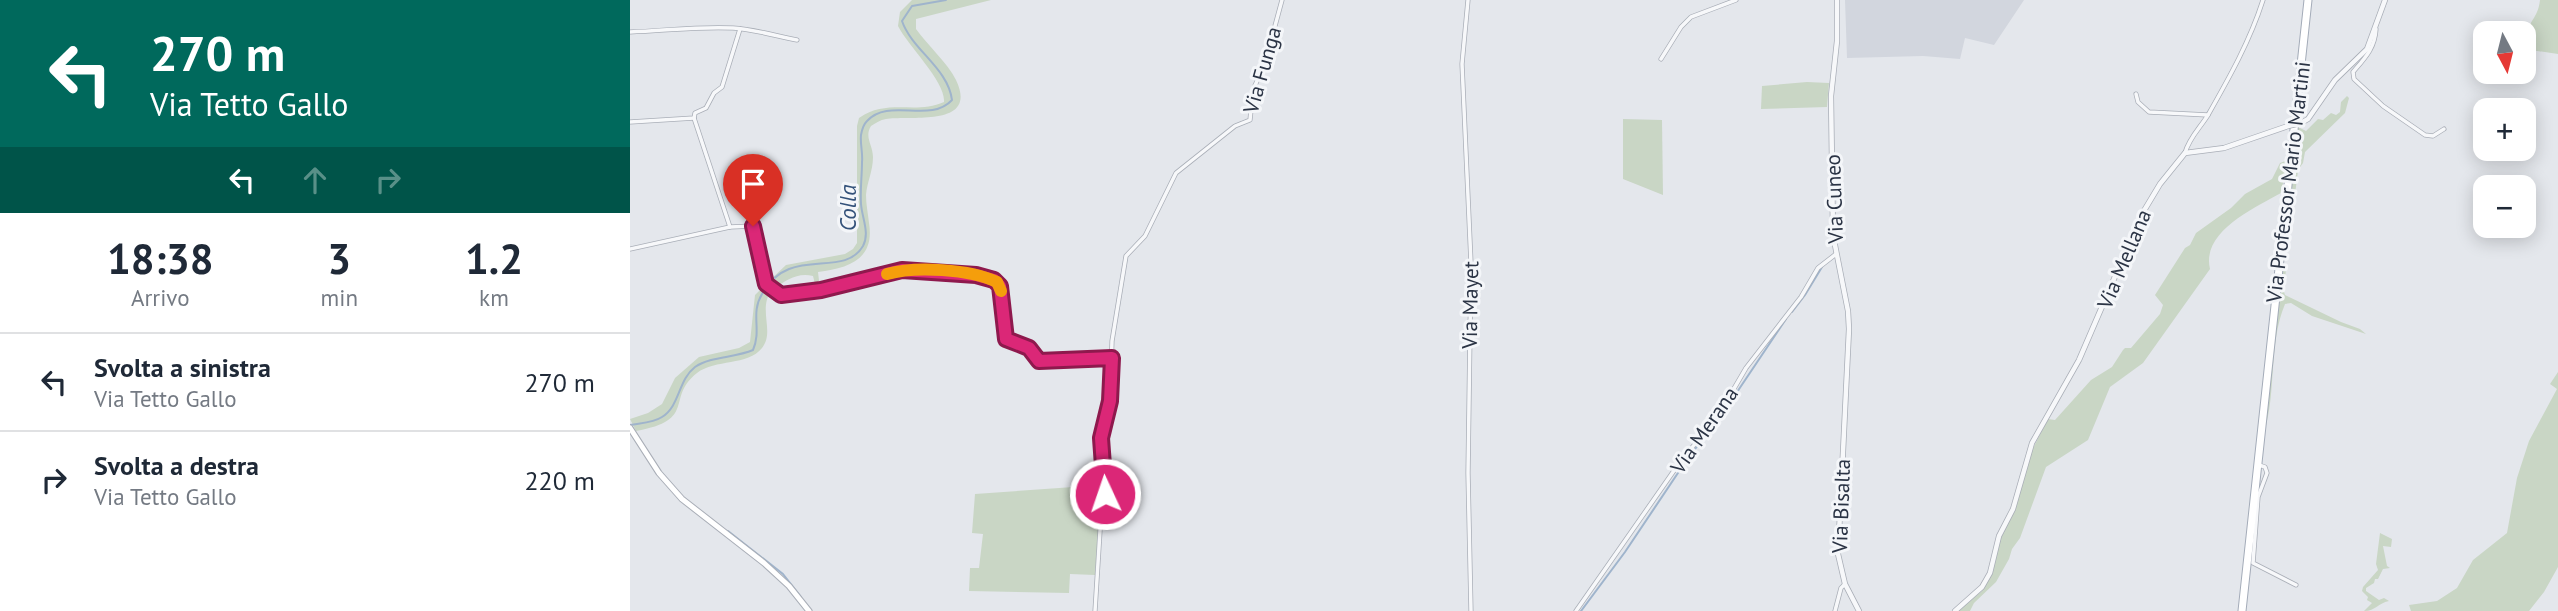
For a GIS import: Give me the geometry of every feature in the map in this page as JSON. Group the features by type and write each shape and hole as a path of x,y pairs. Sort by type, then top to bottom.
{"main road":[{"name":"Via Professor Mario Martini","path":"2242,611 2308,0"},
{"path":"631,429 659,473 682,499 764,563 789,586 809,611"}],"street":[{"name":"Via Funga","path":"1095,611 1101,515 1105,494 1102,429 1110,401 1118,300 1126,256 1145,236 1176,173 1235,126 1250,120 1253,90 1265,63 1282,0"},
{"name":"Via Mayet","path":"1468,0 1462,64 1471,263 1468,474 1471,611"},
{"path":"1661,60 1681,27 1691,17 1736,0"},
{"name":"Via Cuneo","path":"1837,0 1837,41 1831,96 1833,235 1849,319 1846,398"},
{"path":"2263,0 2252,32 2185,153 2224,148 2308,119 2335,80 2367,49 2385,0"},
{"path":"2376,24 2374,44 2353,72 2354,79 2383,106 2425,135 2433,136 2444,129"},
{"path":"630,32 663,32 674,28 740,29 797,40"},
{"path":"730,227 694,118 695,113 706,108 716,90 722,88 740,29"},
{"path":"2136,94 2138,102 2149,111 2208,115"},
{"path":"630,122 694,118"},
{"name":"Via Mellana","path":"1955,611 1982,587 1990,573 1999,536 2013,509 2032,443 2080,360 2146,207 2160,184 2185,153"},
{"path":"630,249 730,227 754,227 766,284 781,295 792,295 902,270 976,275 994,280 1000,286 1006,339 1029,348 1039,361 1112,358"},
{"name":"Via Merana","path":"1576,611 1680,462 1718,416 1746,368 1801,297 1818,268 1836,254"},
{"name":"Via Bisalta","path":"1846,398 1838,554 1845,584 1859,611"},
{"path":"2257,465 2265,467 2267,473 2258,501 2253,563 2296,584"},
{"path":"1835,611 1841,588 1845,584"}],"shaded area":[{"path":"1845,0 2024,0 1994,45 1965,38 1960,59 1923,56 1847,58"}],"green space":[{"path":"912,0 991,0 916,19 916,29 956,80 961,95 958,106 939,116 886,119 871,126 868,134 873,162 866,195 870,236 868,246 857,260 839,268 818,272 820,289 816,288 813,276 802,275 774,289 768,282 786,265 845,254 857,243 859,118 881,109 933,106 944,102 933,74 898,26 900,12"},
{"path":"2540,0 2558,0 2558,54 2536,51 2536,21 2532,21"},
{"path":"1829,83 1827,107 1761,109 1762,86"},
{"path":"2347,96 2349,98 2345,113 2305,152 2303,163 2298,170 2295,195 2291,200 2283,267 2286,268 2284,292 2285,295 2366,334 2312,316 2291,303 2285,304 2276,336 2264,433 2295,146 2300,142 2296,137 2298,127 2306,131 2318,119 2323,120 2331,113 2336,115 2340,112 2341,102"},
{"path":"1623,119 1662,120 1663,195 1623,179"},
{"path":"2288,160 2281,193 2244,214 2221,233 2209,256 2210,269 2143,363 2110,387 2088,440 2046,467 2020,538 1996,582 1974,603 1970,611 1958,611 1982,591 1992,573 2000,536 2015,508 2028,458 2048,419 2055,420 2091,380 2112,367 2123,350 2131,348 2160,314 2163,305 2155,295 2196,233 2231,208 2245,194 2272,179 2280,163"},
{"path":"764,286 771,291 766,306 766,342 762,348 748,358 713,366 697,373 688,382 678,407 667,421 636,431 630,419 648,413 662,404 675,378 699,357 739,348 750,342 755,295"},
{"path":"2558,372 2558,567 2544,592 2529,611 2411,611 2409,605 2437,601 2457,588 2473,560 2507,533 2517,478 2529,441 2557,389 2550,384"},
{"path":"1102,485 1095,575 1070,574 1069,593 969,591 970,568 979,568 983,534 972,533 975,494"},
{"path":"2380,533 2392,539 2391,547 2383,546 2387,566 2390,568 2383,569 2378,579 2366,588 2366,591 2379,600 2384,598 2389,601 2364,611 2372,603 2362,591 2378,570 2376,564"}],"waterway":[{"name":"Colla","path":"630,425 655,420 668,412 689,372 701,363 753,350 757,335 757,308 762,294 773,279 786,270 801,266 843,261 854,256 863,246 866,236 861,199 862,129 876,114 898,110 933,110 952,100 944,78 913,41 902,21 912,6 946,0"},
{"path":"1792,312 1822,267"},
{"path":"1581,611 1625,552 1688,458 1721,416 1786,319"},
{"path":"728,531 783,574 801,597"}],"slow traffic":[{"path":"887,274 902,270 924,270 976,275 997,282 1001,291"}],"route":[{"path":"753,226 766,284 781,295 821,290 902,270 976,275 994,280 1000,286 1006,339 1029,348 1039,361 1112,358 1110,401 1101,438 1105,494"}]}
